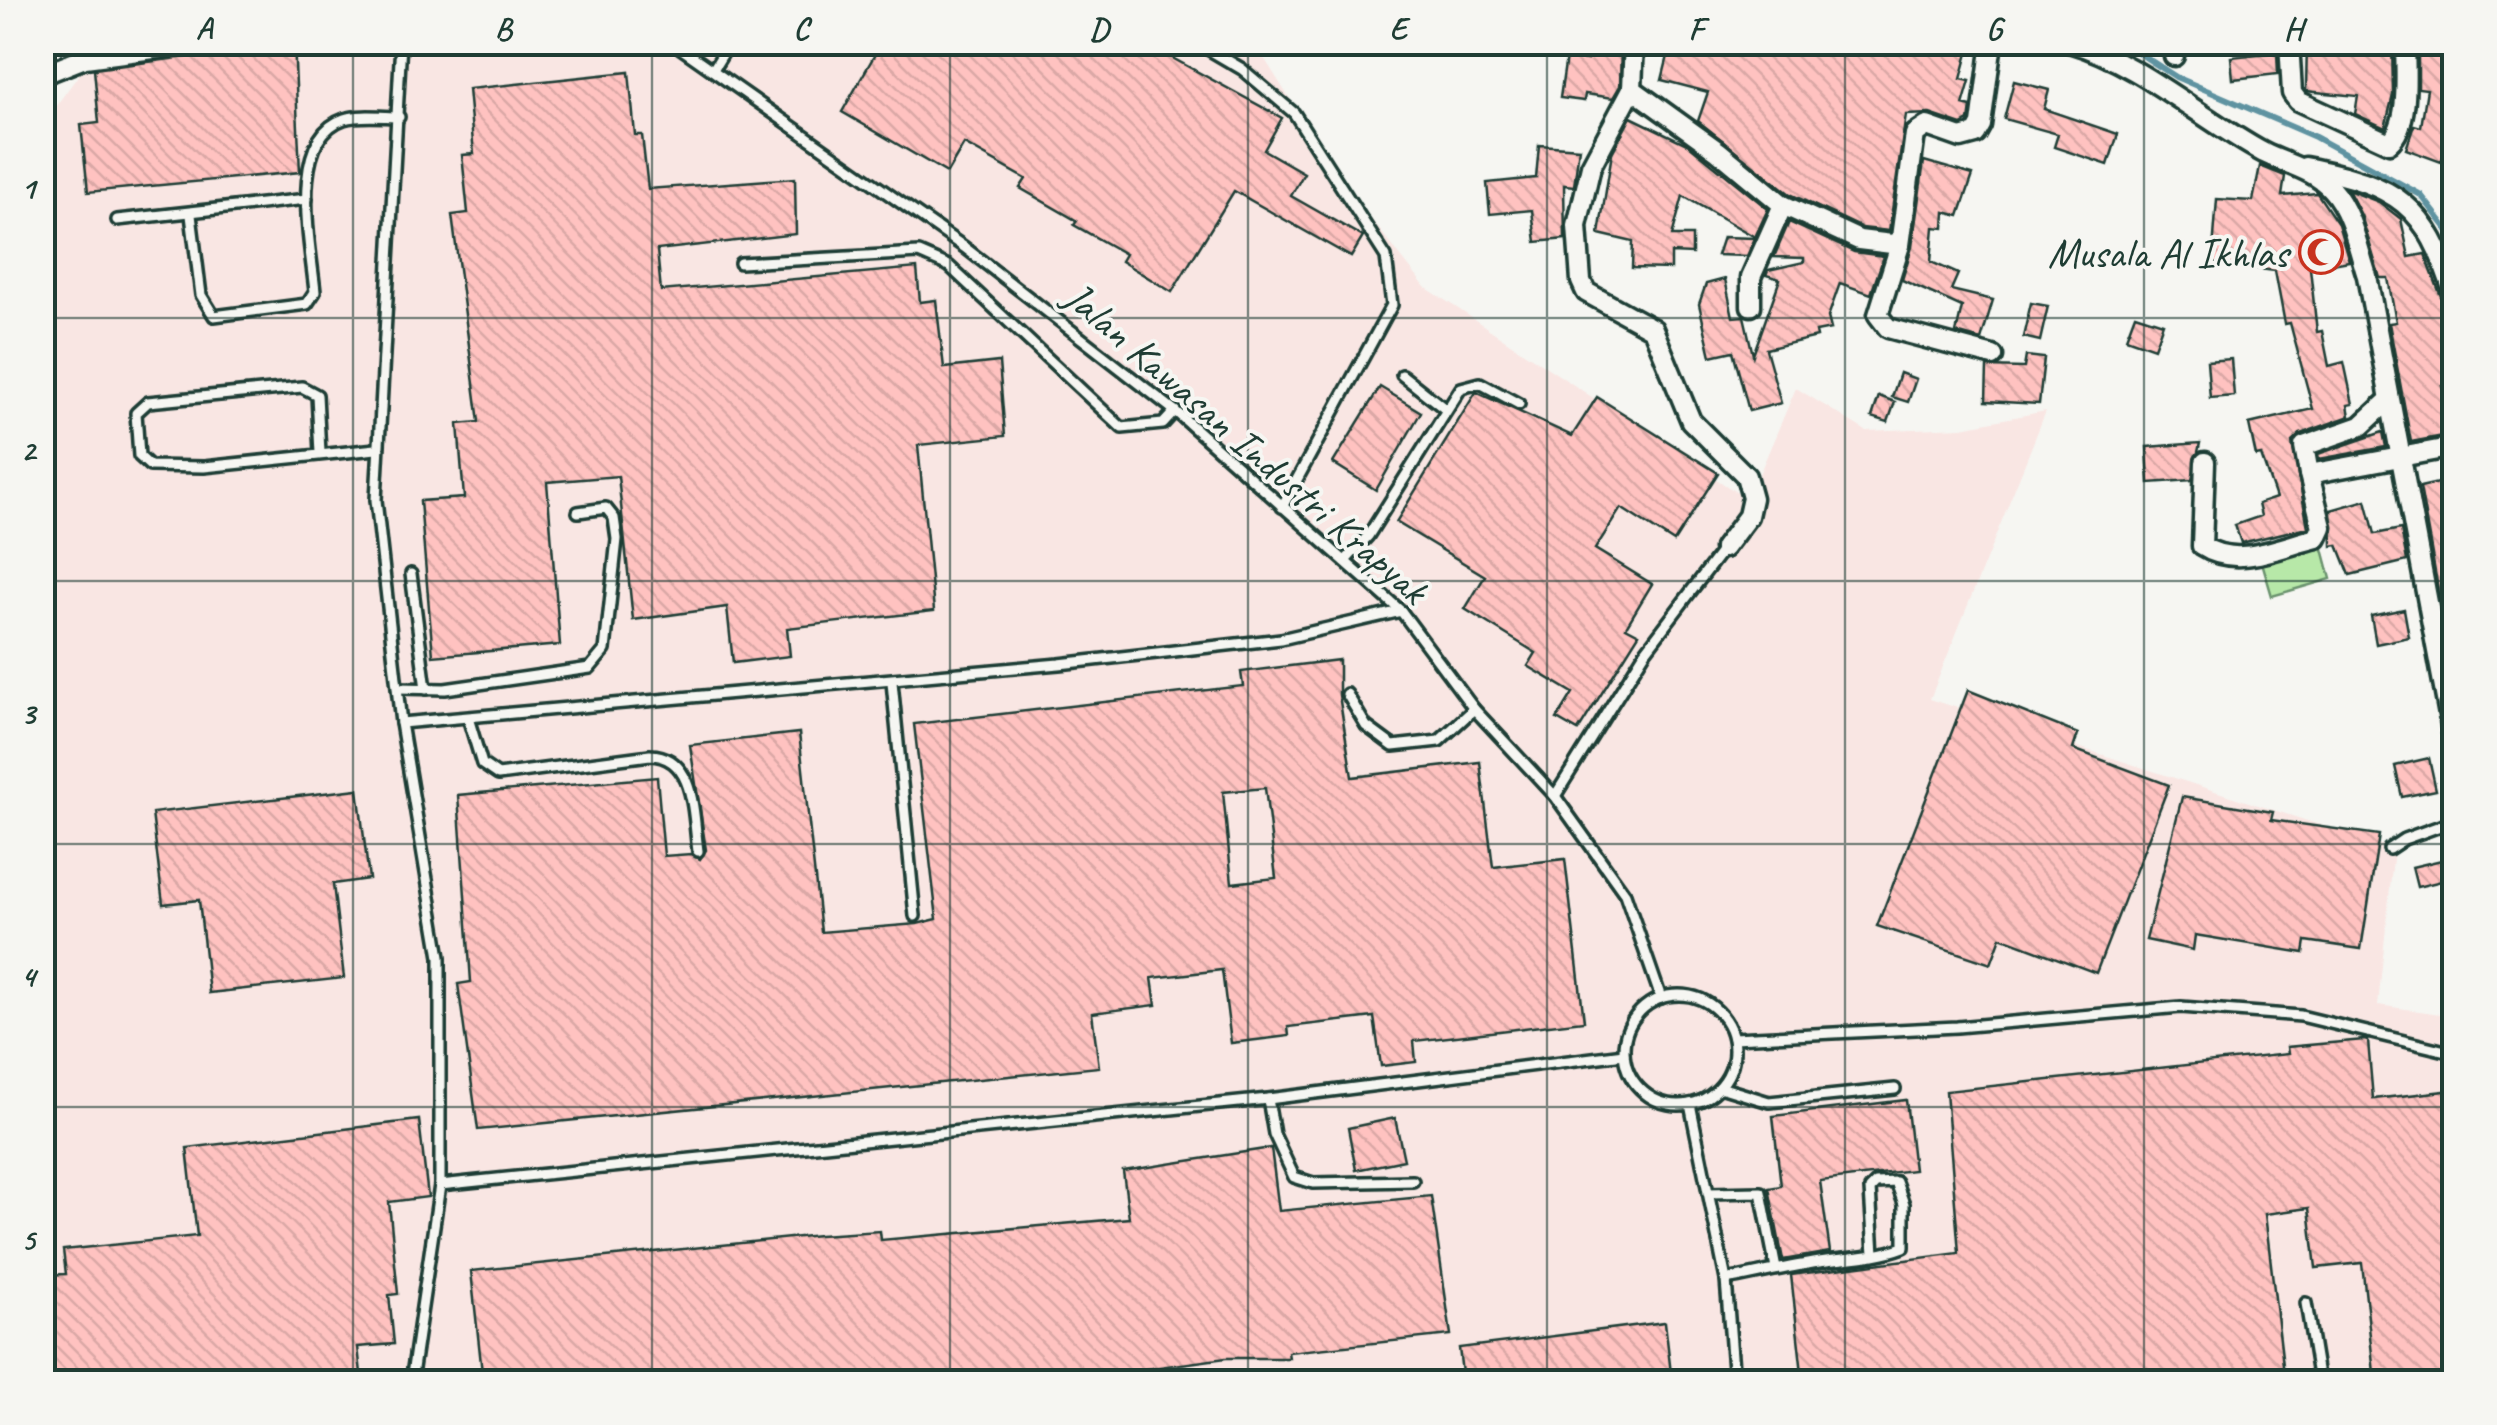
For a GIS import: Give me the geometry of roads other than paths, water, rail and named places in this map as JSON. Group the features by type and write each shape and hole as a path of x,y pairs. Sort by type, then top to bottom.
{"street":[{"path":"42,50 44,42"},
{"path":"42,74 84,58 207,42"},
{"path":"1634,42 1632,89 1591,166 1578,226 1581,281 1586,292 1653,329 1691,421 1746,476 1752,498 1748,516 1724,548"},
{"path":"1992,42 1981,125 1976,134 1961,138 1927,126 1915,134 1900,245 1879,304 1879,321 1888,328 1993,356"},
{"path":"2069,42 2105,54 2267,154 2368,182 2418,214 2442,254 2454,295"},
{"path":"2288,42 2292,93 2298,101 2389,143 2396,136 2402,112 2406,42"},
{"path":"1632,89 1718,151 1783,206 1859,240 1900,245"},
{"path":"2296,165 2332,190 2348,217 2367,276 2454,742"},
{"path":"1750,306 1750,277 1783,206"},
{"path":"2205,462 2202,546 2224,558 2317,538 2322,527 2304,446 2361,426 2389,400"},
{"path":"2308,474 2454,446"}],"lane":[{"path":"401,42 376,500 401,723 440,958 440,1185 411,1382"},
{"name":"Jalan Kawasan Industri Krapyak","path":"672,42 964,247 1175,412 1400,611 1474,708 1555,796 1625,894 1661,998"},
{"path":"714,68 730,42"},
{"path":"1196,42 1242,69 1294,113 1375,237 1392,280 1392,305 1282,507"},
{"path":"192,215 207,310 214,316 308,304 314,292 307,199 311,152 321,135 344,119 399,117"},
{"path":"117,220 192,215 307,199"},
{"path":"740,263 918,253 949,266 1122,428 1163,424 1175,412"},
{"path":"1402,375 1445,409"},
{"path":"1345,561 1368,536 1445,409 1462,388 1480,383 1519,404"},
{"path":"320,453 317,395 302,387 148,402 136,413 139,456 150,466 204,466 376,449"},
{"path":"398,688 590,668 599,660 605,650 616,526 606,508 578,512"},
{"path":"1555,796 1645,652 1724,548"},
{"path":"411,574 426,688"},
{"path":"401,723 468,721 892,682 1281,638 1400,611"},
{"path":"892,682 915,916"},
{"path":"1348,694 1366,726 1392,746 1439,741 1474,708"},
{"path":"468,721 482,764 498,775 650,754 668,757 678,764 688,786 698,851"},
{"path":"2389,849 2394,842 2454,821"},
{"path":"1661,998 1697,998 1714,1007 1733,1038 1730,1072 1720,1087 1690,1104 1671,1105 1638,1088 1624,1054 1633,1020 1661,998"},
{"path":"1733,1038 1956,1026 2181,1007 2300,1016 2454,1053"},
{"path":"440,1185 1268,1100 1624,1054"},
{"path":"1720,1087 1769,1102 1895,1089"},
{"path":"1268,1100 1274,1134 1294,1176 1313,1183 1413,1181"},
{"path":"1690,1104 1726,1280 1734,1382"},
{"path":"1726,1280 1776,1268 1874,1254 1907,1243 1904,1204 1896,1182 1876,1184 1870,1189 1874,1254"},
{"path":"1708,1193 1760,1192 1776,1268"},
{"path":"2306,1303 2319,1382"},
{"path":"1373,1382 1392,1382"}],"waterway":[{"path":"2122,42 2176,77 2315,137 2421,195 2454,238"}],"place":[{"name":"Musala Al Ikhlas","path":"2321,252"}]}
